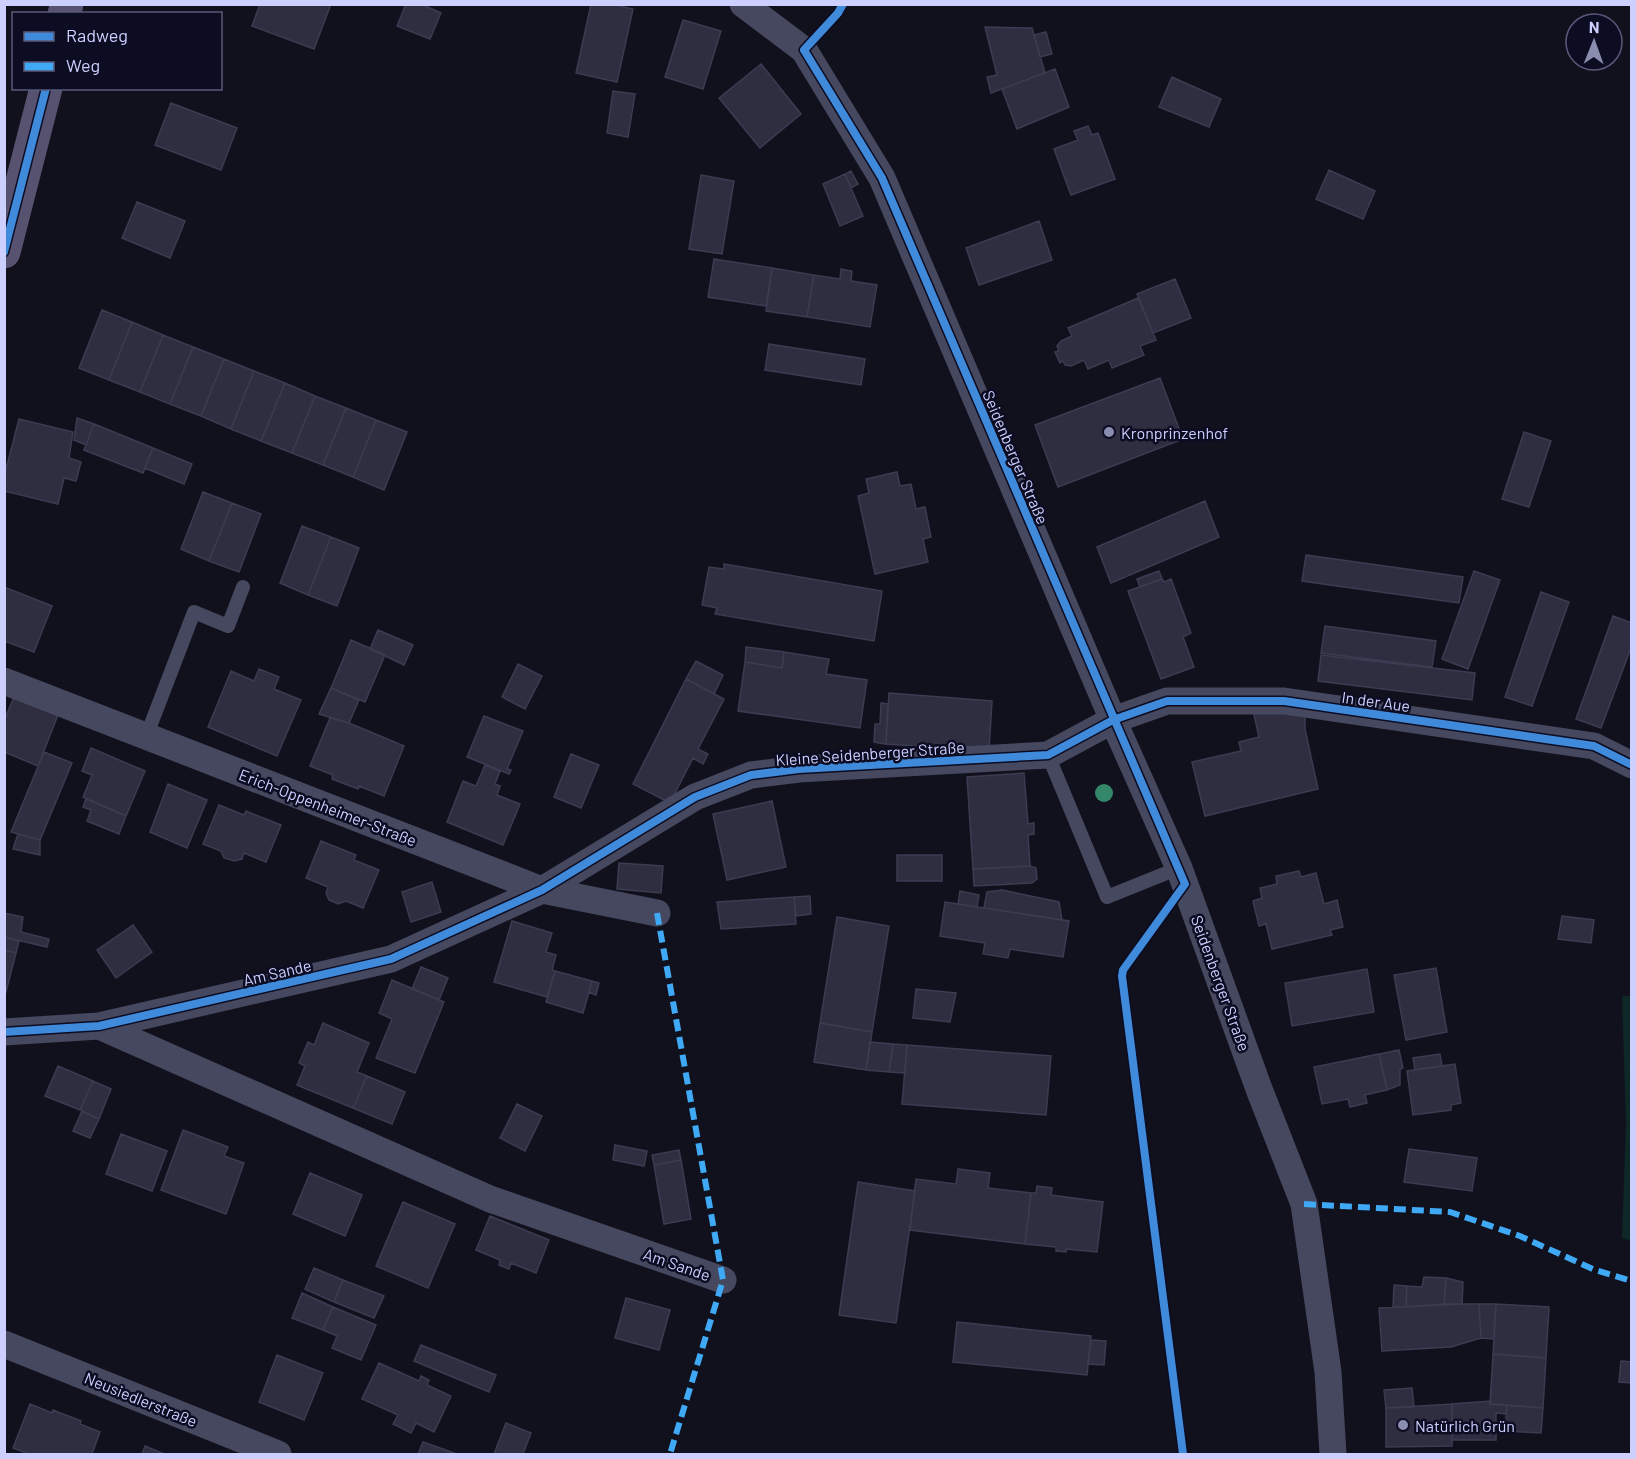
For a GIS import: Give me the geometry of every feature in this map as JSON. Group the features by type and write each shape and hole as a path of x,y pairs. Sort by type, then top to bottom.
{"main road":[{"path":"4,252 45,90"}],"street":[{"name":"Seidenberger Straße","path":"743,4 804,50 882,178 1113,720 1179,868 1259,1089 1304,1204 1328,1372 1332,1455"},
{"name":"Erich-Oppenheimer-Straße","path":"4,681 542,890 657,913"},
{"name":"In der Aue","path":"1113,720 1167,701 1284,701 1594,746 1632,765"},
{"name":"Kleine Seidenberger Straße","path":"542,890 695,797 751,775 799,769 1048,755 1113,720"},
{"name":"Am Sande","path":"4,1032 99,1026 391,959 542,890"},
{"name":"Am Sande","path":"99,1026 490,1199 723,1280"},
{"name":"Neusiedlerstraße","path":"4,1344 278,1455"}],"lane":[{"path":"146,737 194,612 228,626 243,587"},
{"path":"1048,755 1107,897 1179,868"}],"green space":[{"path":"1622,996 1631,996 1631,1241 1622,1238 1626,1123"}],"building":[{"path":"260,4 331,4 314,49 252,26"},
{"path":"406,4 421,4 441,13 430,39 397,26"},
{"path":"591,4 611,4 633,9 617,82 576,73"},
{"path":"683,20 721,31 703,89 665,77"},
{"path":"985,27 1032,28 1045,73 991,93 987,77 997,75"},
{"path":"1046,32 1052,54 1040,57 1034,35"},
{"path":"761,64 801,114 760,148 719,98"},
{"path":"1055,69 1069,107 1017,129 1002,89"},
{"path":"1172,77 1221,99 1209,127 1159,107"},
{"path":"613,91 635,94 628,137 607,133"},
{"path":"171,103 237,128 221,170 155,145"},
{"path":"1088,126 1092,135 1098,133 1115,179 1071,195 1054,149 1078,140 1074,131"},
{"path":"1329,170 1375,191 1363,219 1316,199"},
{"path":"851,171 858,184 851,188 845,174"},
{"path":"845,174 863,216 840,226 823,184"},
{"path":"701,175 734,181 722,254 689,249"},
{"path":"137,202 185,221 170,258 122,238"},
{"path":"1039,221 1052,260 979,285 966,248"},
{"path":"714,259 772,268 766,306 708,297"},
{"path":"772,268 814,275 807,317 766,311"},
{"path":"841,269 852,271 851,281 877,285 870,327 807,317 814,275 840,279"},
{"path":"1175,279 1191,318 1153,333 1137,294"},
{"path":"1138,298 1156,340 1140,346 1144,355 1112,368 1109,360 1088,369 1084,360 1071,366 1065,365 1063,361 1060,363 1055,352 1059,351 1057,346 1061,341 1072,336 1068,328"},
{"path":"102,310 132,322 109,380 79,368"},
{"path":"132,322 163,335 140,392 109,380"},
{"path":"163,335 193,347 170,404 140,392"},
{"path":"769,344 865,359 861,385 765,370"},
{"path":"193,347 224,359 201,416 170,404"},
{"path":"224,359 254,371 231,429 201,416"},
{"path":"254,371 285,383 261,441 231,429"},
{"name":"Kronprinzenhof","path":"1160,378 1183,439 1058,487 1035,425"},
{"path":"285,383 315,396 292,453 261,441"},
{"path":"315,396 346,408 323,465 292,453"},
{"path":"346,408 376,420 353,477 323,465"},
{"path":"77,418 94,424 86,445 74,440"},
{"path":"19,419 73,432 69,458 81,462 76,481 64,478 58,504 4,491 4,477"},
{"path":"376,420 407,432 384,490 353,477"},
{"path":"94,424 153,448 143,473 84,450"},
{"path":"1524,432 1551,441 1529,507 1502,499"},
{"path":"153,448 192,464 184,484 145,468"},
{"path":"897,472 900,486 911,484 916,509 925,507 931,537 923,539 928,562 875,574 858,496 869,493 866,479"},
{"path":"203,492 232,503 209,561 181,549"},
{"path":"1205,501 1219,537 1111,583 1097,547"},
{"path":"232,503 261,514 239,572 209,561"},
{"path":"302,526 331,537 308,595 280,583"},
{"path":"331,537 359,548 337,606 308,595"},
{"path":"1306,555 1463,577 1459,603 1302,581"},
{"path":"724,564 882,591 874,641 715,614 717,608 702,605 709,567 724,569"},
{"path":"1159,571 1162,579 1140,587 1137,579"},
{"path":"1474,571 1500,580 1468,669 1442,659"},
{"path":"1162,579 1164,582 1171,579 1191,633 1183,637 1194,667 1161,679 1128,591"},
{"path":"4,587 52,606 34,652 4,641"},
{"path":"1541,592 1569,602 1532,706 1505,697"},
{"path":"1613,616 1632,623 1632,645 1601,728 1576,719"},
{"path":"1325,626 1436,641 1432,667 1321,653"},
{"path":"378,630 413,645 404,665 370,649"},
{"path":"351,640 385,655 365,702 331,688"},
{"path":"746,647 784,652 782,668 745,662"},
{"path":"784,652 829,659 826,674 867,680 860,728 738,711 745,662 782,668"},
{"path":"1321,655 1475,673 1472,700 1318,681"},
{"path":"696,661 723,675 714,694 686,679"},
{"path":"518,664 542,676 525,709 502,697"},
{"path":"259,669 279,677 274,689 301,700 277,756 208,727 231,671 254,681"},
{"path":"686,679 724,699 698,749 708,754 703,764 693,758 670,803 633,784"},
{"path":"331,688 359,700 349,723 319,714"},
{"path":"889,693 992,701 989,751 886,744"},
{"path":"14,697 58,715 38,766 4,752 4,721"},
{"path":"881,703 888,704 886,744 874,742 875,724 880,724"},
{"path":"1253,710 1305,715 1305,729 1318,789 1205,816 1192,762 1241,751 1239,742 1259,737"},
{"path":"484,716 523,731 507,769 511,770 509,774 467,757"},
{"path":"330,718 349,723 404,746 384,796 332,779 333,775 310,766"},
{"path":"91,748 145,771 126,816 83,797 92,775 82,771"},
{"path":"44,752 72,763 40,840 11,832"},
{"path":"571,754 599,765 581,808 554,797"},
{"path":"485,765 500,771 495,784 500,786 497,795 520,804 503,845 447,822 463,781 476,786"},
{"path":"1024,773 1028,824 1034,823 1034,834 1028,835 1030,866 973,869 967,777"},
{"path":"168,784 207,800 187,848 150,832"},
{"path":"86,799 126,816 119,834 87,821 91,810 83,807"},
{"path":"772,801 786,867 727,880 713,814"},
{"path":"219,805 244,815 246,811 281,825 266,862 244,853 242,859 234,861 224,858 221,851 203,844"},
{"path":"18,834 40,840 40,855 13,849"},
{"path":"321,841 356,855 354,860 379,870 363,908 346,901 338,904 329,900 326,893 328,887 306,878"},
{"path":"897,855 942,855 942,881 897,881"},
{"path":"619,863 663,866 661,893 617,889"},
{"path":"1030,866 1036,868 1037,879 1032,883 974,886 973,869"},
{"path":"1299,871 1301,877 1316,873 1324,904 1337,900 1343,927 1330,930 1332,935 1272,949 1266,924 1259,926 1253,901 1262,898 1260,888 1277,884 1276,876"},
{"path":"432,882 441,912 411,922 402,892"},
{"path":"1002,890 1059,902 1062,920 984,908 987,892"},
{"path":"960,891 979,895 977,907 958,904"},
{"path":"810,896 811,914 796,916 794,897"},
{"path":"794,897 796,924 721,929 717,902"},
{"path":"945,902 1069,921 1063,957 1010,949 1008,958 983,954 985,943 940,936"},
{"path":"4,913 23,917 21,932 49,939 47,947 4,937"},
{"path":"1562,916 1594,920 1591,943 1558,939"},
{"path":"837,917 889,926 872,1032 820,1023"},
{"path":"512,921 552,933 546,952 556,955 552,970 555,971 547,997 494,982"},
{"path":"133,925 152,952 116,978 97,950"},
{"path":"4,937 19,941 16,953 4,950"},
{"path":"4,950 16,953 6,992 4,991"},
{"path":"421,967 448,978 439,1000 412,989"},
{"path":"1436,968 1447,1032 1406,1040 1394,975"},
{"path":"1367,969 1374,1012 1292,1026 1285,983"},
{"path":"555,971 592,981 583,1013 546,1002"},
{"path":"392,980 444,1002 415,1073 376,1058 392,1019 379,1013"},
{"path":"592,981 599,983 596,995 589,992"},
{"path":"916,989 956,993 950,1022 913,1018"},
{"path":"323,1023 369,1043 357,1072 367,1076 353,1108 297,1085 305,1066 299,1063 308,1042 314,1045"},
{"path":"820,1023 872,1032 866,1070 814,1062"},
{"path":"870,1042 893,1044 889,1072 866,1070"},
{"path":"893,1044 907,1045 905,1073 889,1072"},
{"path":"907,1045 1051,1056 1046,1115 902,1104"},
{"path":"1399,1050 1403,1068 1400,1070 1400,1085 1387,1090 1379,1054"},
{"path":"1379,1054 1387,1090 1365,1095 1367,1103 1350,1107 1348,1099 1322,1104 1314,1067"},
{"path":"1440,1054 1442,1066 1415,1070 1413,1058"},
{"path":"1455,1064 1461,1103 1451,1105 1451,1110 1413,1115 1407,1071"},
{"path":"58,1066 93,1081 80,1110 45,1096"},
{"path":"367,1076 405,1092 392,1124 353,1108"},
{"path":"93,1081 111,1089 99,1119 80,1110"},
{"path":"517,1104 542,1116 525,1151 500,1138"},
{"path":"82,1111 99,1119 90,1138 73,1131"},
{"path":"183,1130 228,1147 224,1156 244,1163 226,1214 161,1190"},
{"path":"121,1134 167,1151 152,1191 106,1174"},
{"path":"615,1145 647,1151 644,1166 613,1160"},
{"path":"1409,1149 1477,1158 1472,1191 1404,1182"},
{"path":"679,1150 681,1160 654,1165 652,1155"},
{"path":"681,1160 691,1219 664,1224 654,1165"},
{"path":"958,1169 990,1173 988,1188 1031,1193 1025,1244 910,1230 916,1179 956,1184"},
{"path":"310,1173 362,1195 345,1236 293,1214"},
{"path":"858,1182 915,1191 896,1323 839,1315"},
{"path":"1037,1186 1052,1188 1051,1195 1103,1202 1097,1252 1066,1249 1066,1252 1056,1251 1056,1247 1025,1244 1031,1193 1036,1193"},
{"path":"403,1202 455,1224 428,1288 376,1266"},
{"path":"490,1216 549,1240 536,1273 511,1263 509,1269 499,1265 500,1260 476,1250"},
{"path":"314,1268 343,1280 334,1302 305,1289"},
{"path":"1424,1277 1446,1278 1444,1304 1406,1307 1407,1286 1422,1287"},
{"path":"1446,1278 1463,1282 1462,1304 1444,1304"},
{"path":"343,1280 384,1296 374,1318 334,1302"},
{"path":"1394,1285 1407,1286 1406,1307 1393,1307"},
{"path":"302,1293 333,1307 323,1330 292,1318"},
{"path":"626,1298 670,1310 659,1350 615,1338"},
{"path":"1479,1304 1481,1338 1451,1347 1382,1351 1379,1308"},
{"path":"1479,1304 1496,1304 1494,1339 1481,1338"},
{"path":"1496,1304 1549,1307 1546,1358 1493,1354"},
{"path":"333,1307 376,1325 361,1360 332,1348 337,1336 323,1330"},
{"path":"957,1322 1091,1336 1087,1375 953,1362"},
{"path":"1091,1340 1106,1341 1104,1365 1088,1364"},
{"path":"421,1345 496,1375 489,1392 414,1361"},
{"path":"1493,1354 1546,1358 1543,1408 1490,1404"},
{"path":"277,1355 323,1373 304,1420 259,1402"},
{"path":"1621,1361 1632,1362 1632,1383 1619,1382"},
{"path":"379,1363 419,1381 421,1376 429,1380 427,1385 451,1396 434,1432 416,1423 411,1433 393,1424 398,1415 362,1399"},
{"path":"1412,1388 1414,1407 1386,1408 1384,1390"},
{"path":"1491,1401 1490,1404 1507,1405 1506,1414 1496,1413 1496,1440 1452,1440 1452,1404"},
{"path":"30,1404 81,1421 80,1424 100,1432 92,1454 29,1454 13,1448"},
{"path":"1452,1404 1452,1446 1386,1447 1386,1408"},
{"path":"1507,1405 1543,1408 1541,1433 1505,1431"},
{"path":"506,1423 531,1433 523,1454 494,1454"},
{"path":"423,1442 457,1454 418,1454"},
{"path":"145,1446 164,1454 142,1454"}],"marked path":[{"path":"657,913 723,1280 670,1454"},
{"path":"1304,1204 1450,1212 1520,1236 1595,1270 1632,1281"}],"cycle path":[{"path":"843,4 838,13 804,50 882,178 1185,884 1123,970 1122,976 1183,1454"},
{"path":"4,252 45,90"},
{"path":"4,1032 99,1026 391,959 542,890 695,797 751,775 799,769 1048,755 1113,720 1167,701 1284,701 1594,746 1632,765"}],"place":[{"name":"Kronprinzenhof","path":"1109,432"},
{"name":"Natürlich Grün","path":"1403,1425"}]}
